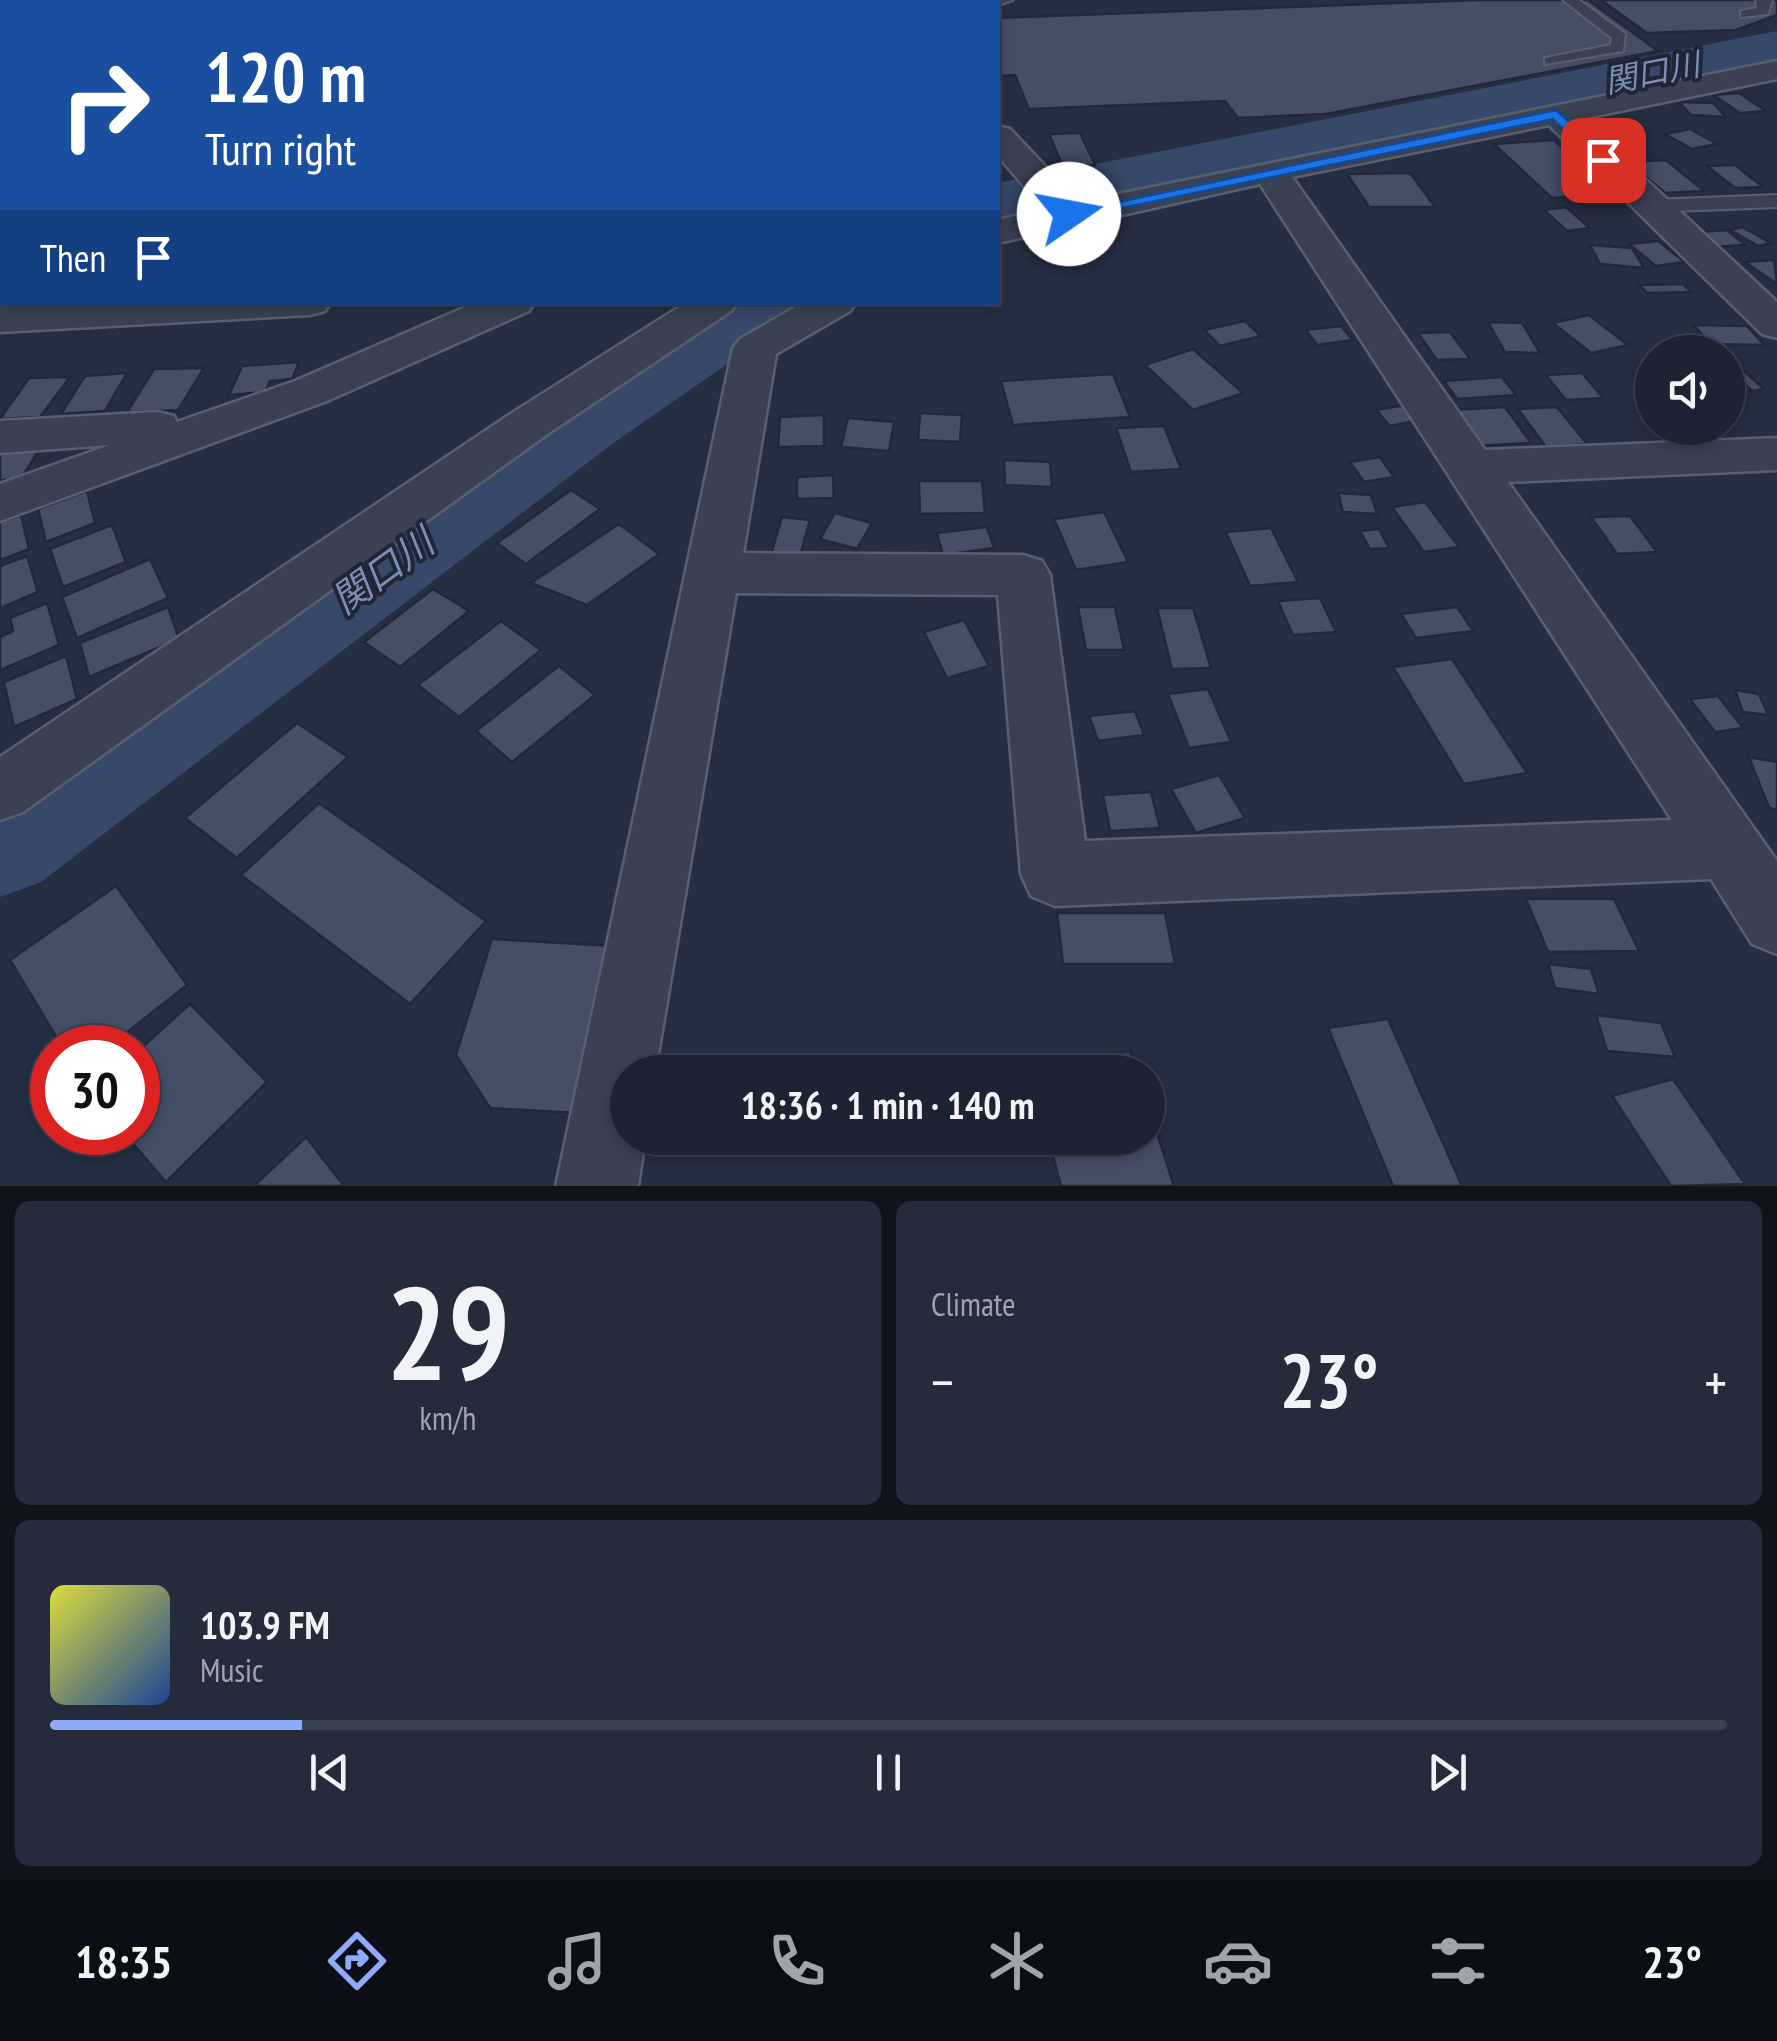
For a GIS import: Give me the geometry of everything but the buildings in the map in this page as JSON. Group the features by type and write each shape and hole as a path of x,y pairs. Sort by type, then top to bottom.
{"street":[{"path":"1000,231 1270,171 1777,70"},
{"path":"1556,114 1650,206 1768,309"},
{"path":"1000,141 1015,182 1069,214"},
{"path":"1270,171 1777,920"},
{"path":"0,319 255,305"},
{"path":"0,503 311,391 507,305"},
{"path":"0,792 529,424 711,305"},
{"path":"598,1186 628,998 715,573 756,348 830,305"},
{"path":"0,437 219,424"},
{"path":"1469,467 1777,454"},
{"path":"715,573 1023,575 1055,874 1728,848"}],"lane":[{"path":"1550,61 1618,48 1620,38 1570,0"},
{"path":"1746,14 1763,10 1763,0"},
{"path":"1650,206 1777,201"}],"waterway":[{"name":"関口川","path":"1000,202 1777,47"},
{"name":"関口川","path":"0,845 583,425 765,305"}],"route":[{"path":"1069,214 1556,114 1603,160"}]}
